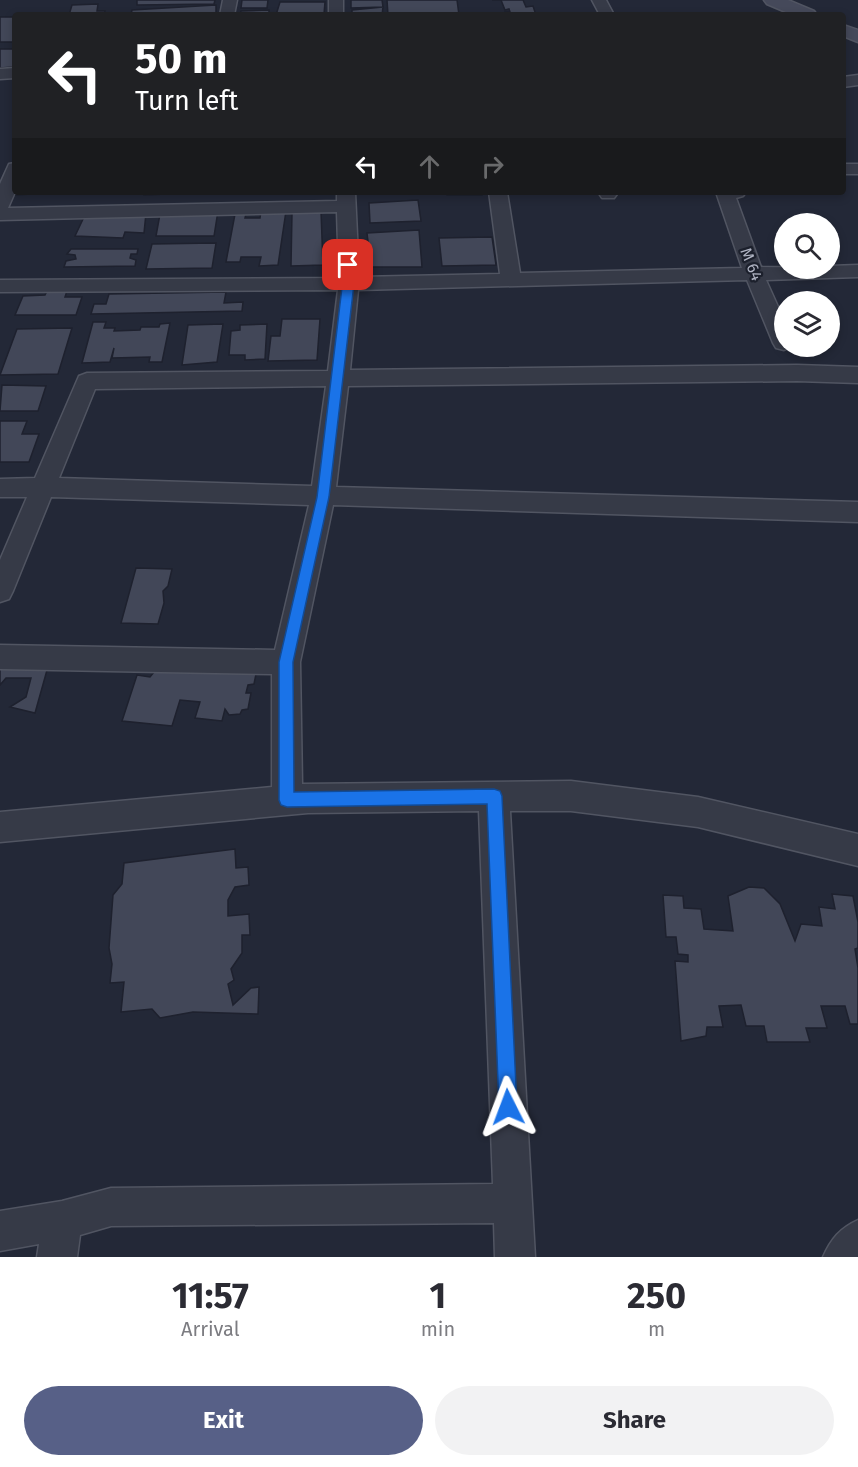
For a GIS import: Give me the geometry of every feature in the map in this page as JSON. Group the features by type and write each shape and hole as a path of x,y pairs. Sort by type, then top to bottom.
{"street":[{"path":"773,0 781,0"},
{"path":"773,0 801,12"},
{"path":"0,207 12,176"},
{"path":"498,195 512,280"},
{"name":"M 64","path":"726,195 754,274 774,320"},
{"path":"0,214 347,199 349,284 323,497 286,662 287,785"},
{"path":"0,286 349,284 858,271"},
{"name":"M 64","path":"790,357 796,373"},
{"path":"0,591 87,381 338,380 796,373 858,375"},
{"path":"0,488 42,487 858,512"},
{"path":"0,657 286,662"},
{"path":"0,827 287,785 494,796 571,796 698,812 858,850"},
{"path":"494,796 515,1257"},
{"path":"0,1231 59,1238 111,1207 513,1203"},
{"path":"843,1257 858,1240"}],"building":[{"path":"137,0 215,0 214,4 137,5"},
{"path":"242,0 268,0 267,8 241,8"},
{"path":"351,0 382,0 383,7 351,8"},
{"path":"387,0 457,0 459,12 388,12"},
{"path":"501,0 523,0 526,7 533,6 535,12 510,12 509,9 505,10"},
{"path":"280,2 325,2 324,12 277,12"},
{"path":"98,4 97,11 105,11 70,12 72,5"},
{"path":"216,5 216,12 132,12 132,10"},
{"path":"383,7 382,12 352,12 352,10"},
{"path":"269,10 269,12 241,12"},
{"path":"0,17 12,17 12,42 0,42"},
{"path":"0,49 12,49 12,67 0,68"},
{"path":"418,200 421,221 370,223 369,203"},
{"path":"218,211 214,236 156,236 160,214"},
{"path":"261,211 286,211 278,265 259,266 261,257 241,257 240,262 226,262 235,214 246,214 245,218 260,218"},
{"path":"321,211 323,265 291,266 292,213"},
{"path":"146,213 144,233 125,232 123,238 75,236 84,217"},
{"path":"419,230 422,267 371,267 367,233"},
{"path":"492,237 496,265 442,266 439,238"},
{"path":"216,243 212,268 146,269 152,244"},
{"path":"71,249 138,249 137,254 131,254 130,258 136,260 135,266 64,267 66,261 76,259 75,255 67,254"},
{"path":"47,291 67,291 65,297 82,297 76,315 15,315 23,296 45,295"},
{"path":"226,292 224,303 243,302 242,311 91,314 94,304 106,304 109,294"},
{"path":"282,319 320,319 317,360 268,361 271,336 280,336"},
{"path":"93,322 106,322 104,328 115,328 114,331 140,330 141,327 159,327 160,324 170,323 162,362 149,362 150,357 112,358 114,348 110,362 82,363"},
{"path":"223,324 217,362 182,365 188,325"},
{"path":"267,324 265,359 245,360 245,355 229,355 231,331 240,330 240,325"},
{"path":"72,328 58,374 0,375 17,329"},
{"path":"2,385 46,386 38,411 0,411"},
{"path":"0,421 27,421 22,434 39,434 29,462 0,462"},
{"path":"136,568 172,569 168,586 163,591 164,603 158,624 121,623"},
{"path":"0,663 49,663 35,713 10,707 26,697 31,678 6,678 0,685"},
{"path":"159,666 257,669 254,684 248,685 246,693 251,693 248,709 242,710 240,714 229,715 225,709 222,721 195,718 200,702 180,700 172,726 122,721 137,675 150,677"},
{"path":"235,849 236,868 248,867 249,885 235,887 228,900 228,916 249,914 250,935 242,935 242,953 231,969 234,980 228,984 233,1005 251,988 259,987 258,1014 193,1012 160,1018 152,1009 121,1012 124,982 110,983 112,964 109,948 113,895 122,884 124,863"},
{"path":"749,887 764,888 780,904 795,941 801,924 822,926 819,907 835,909 832,894 853,896 858,922 858,948 855,949 858,968 858,1024 850,1024 845,1006 821,1006 827,1028 806,1028 810,1042 767,1042 764,1026 746,1026 741,1005 719,1006 723,1027 707,1027 706,1036 681,1041 675,961 688,962 688,955 678,954 676,937 666,937 663,895 683,896 684,908 701,909 704,929 733,931 728,896"}],"route":[{"path":"348,265 349,284 323,497 286,662 287,800 494,796 508,1107"}]}
